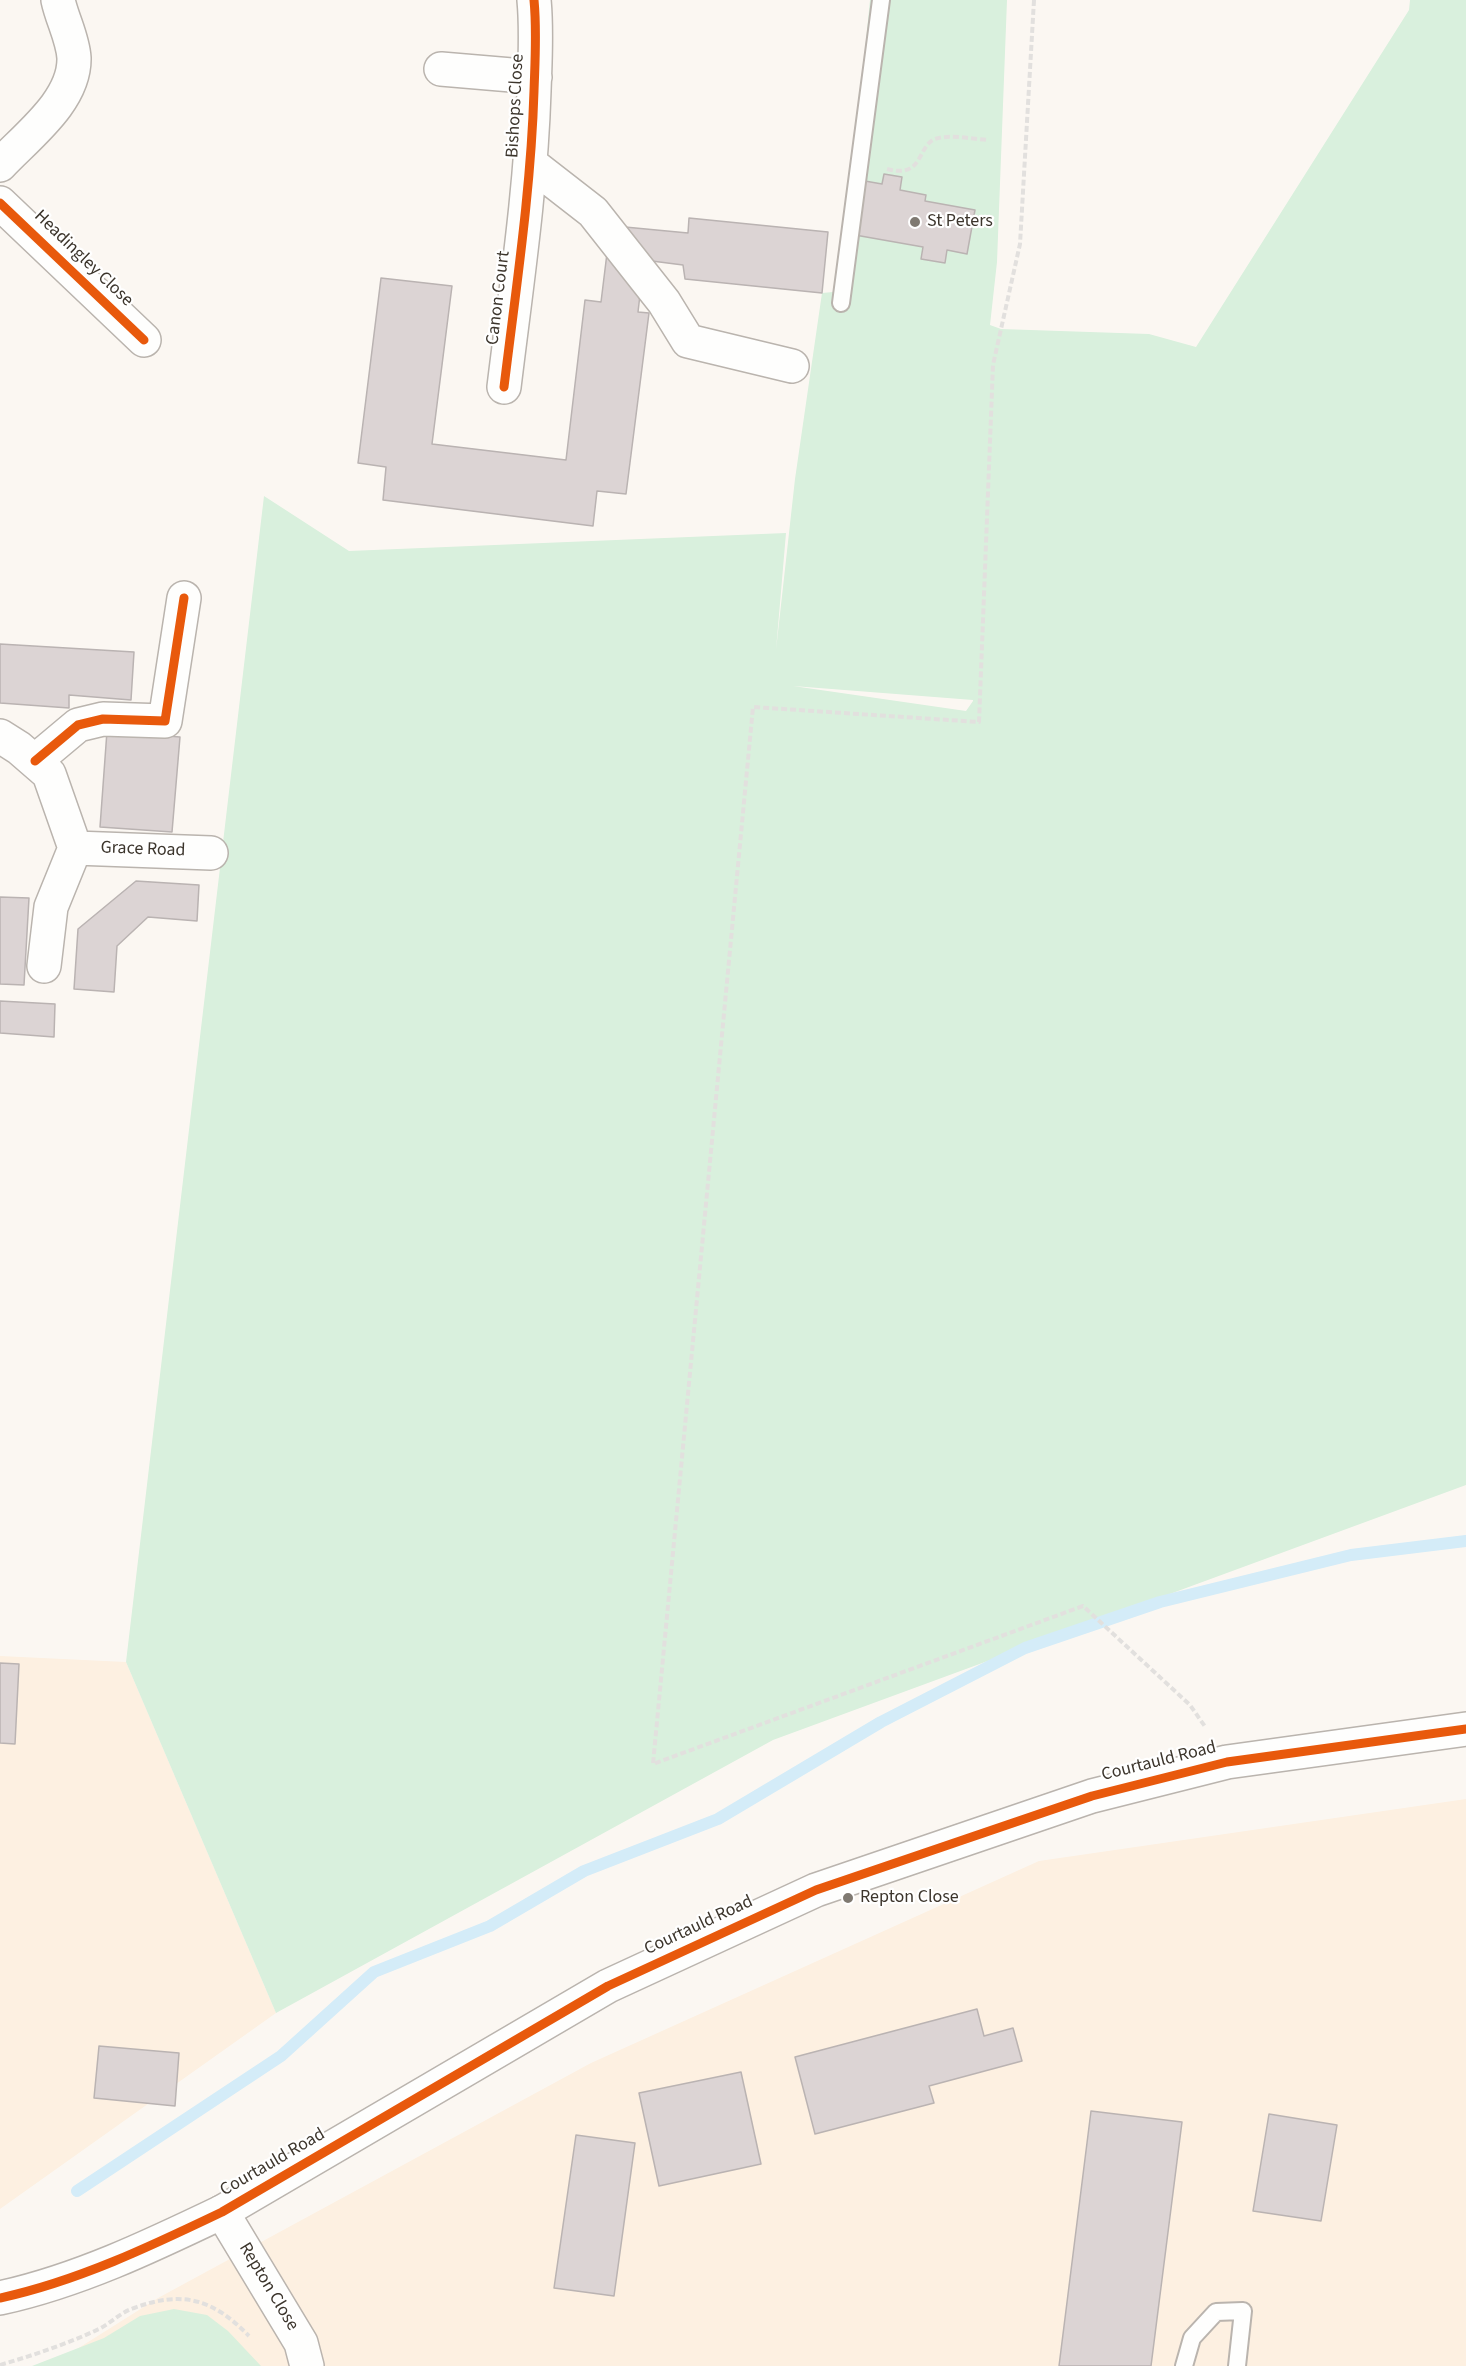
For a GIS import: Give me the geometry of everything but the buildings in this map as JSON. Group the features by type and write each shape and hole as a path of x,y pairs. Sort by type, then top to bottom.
{"street":[{"path":"0,165 54,107 70,84 74,57 58,0"},
{"name":"Bishops Close","path":"526,214 537,24 534,0"},
{"path":"441,69 535,77"},
{"path":"530,163 593,212 664,302 688,341 792,366"},
{"name":"Headingley Close","path":"0,203 144,340"},
{"name":"Canon Court","path":"504,387 526,214"},
{"path":"35,761 78,725 103,719 165,721 184,598"},
{"path":"0,736 35,761 48,774 75,848 51,907 44,966"},
{"name":"Grace Road","path":"75,848 211,853"},
{"name":"Courtauld Road","path":"0,2298 74,2277 171,2237 222,2212 608,1986 816,1890 1092,1796 1227,1762 1466,1730"},
{"name":"Repton Close","path":"222,2212 301,2343 307,2366"}],"lane":[{"path":"841,303 880,0"},
{"path":"1184,2366 1192,2338 1216,2312 1243,2311 1237,2366"}],"path":[{"path":"1034,0 1020,244 993,365 979,722 753,707 653,1764 1083,1606 1190,1705 1227,1762"},
{"path":"858,162 896,172 913,167 923,157 928,143 937,138 988,140"},
{"path":"0,2365 51,2350 101,2328 133,2308 176,2298 213,2306 235,2322 257,2344"}],"shaded area":[{"path":"0,1656 126,1662 276,2013 0,2209"},
{"path":"1466,1799 1466,2366 50,2366 158,2298 591,2063 1039,1861"}],"green space":[{"path":"870,0 1007,0 997,262 990,325 1001,329 1149,334 1196,347 1409,10 1410,0 1466,0 1466,1485 773,1740 276,2013 126,1662 264,496 349,551 786,533 776,650 795,479 822,293 833,292 859,112","holes":["793,686 973,700 966,711"]},
{"path":"174,2309 207,2315 228,2331 261,2366 32,2366 104,2338 140,2316"}],"waterway":[{"path":"77,2191 281,2056 374,1972 490,1926 584,1871 718,1819 881,1722 1025,1648 1160,1602 1351,1555 1466,1541"}],"cycle path":[{"path":"504,387 530,165 535,57 534,0"},
{"path":"0,203 144,340"},
{"path":"35,761 78,725 103,719 165,721 184,598"},
{"path":"0,2298 86,2272 141,2250 222,2212 608,1986 816,1890 1092,1796 1227,1762 1466,1729"}],"place":[{"name":"St Peters","path":"915,222"},
{"name":"Repton Close","path":"848,1898"}]}
